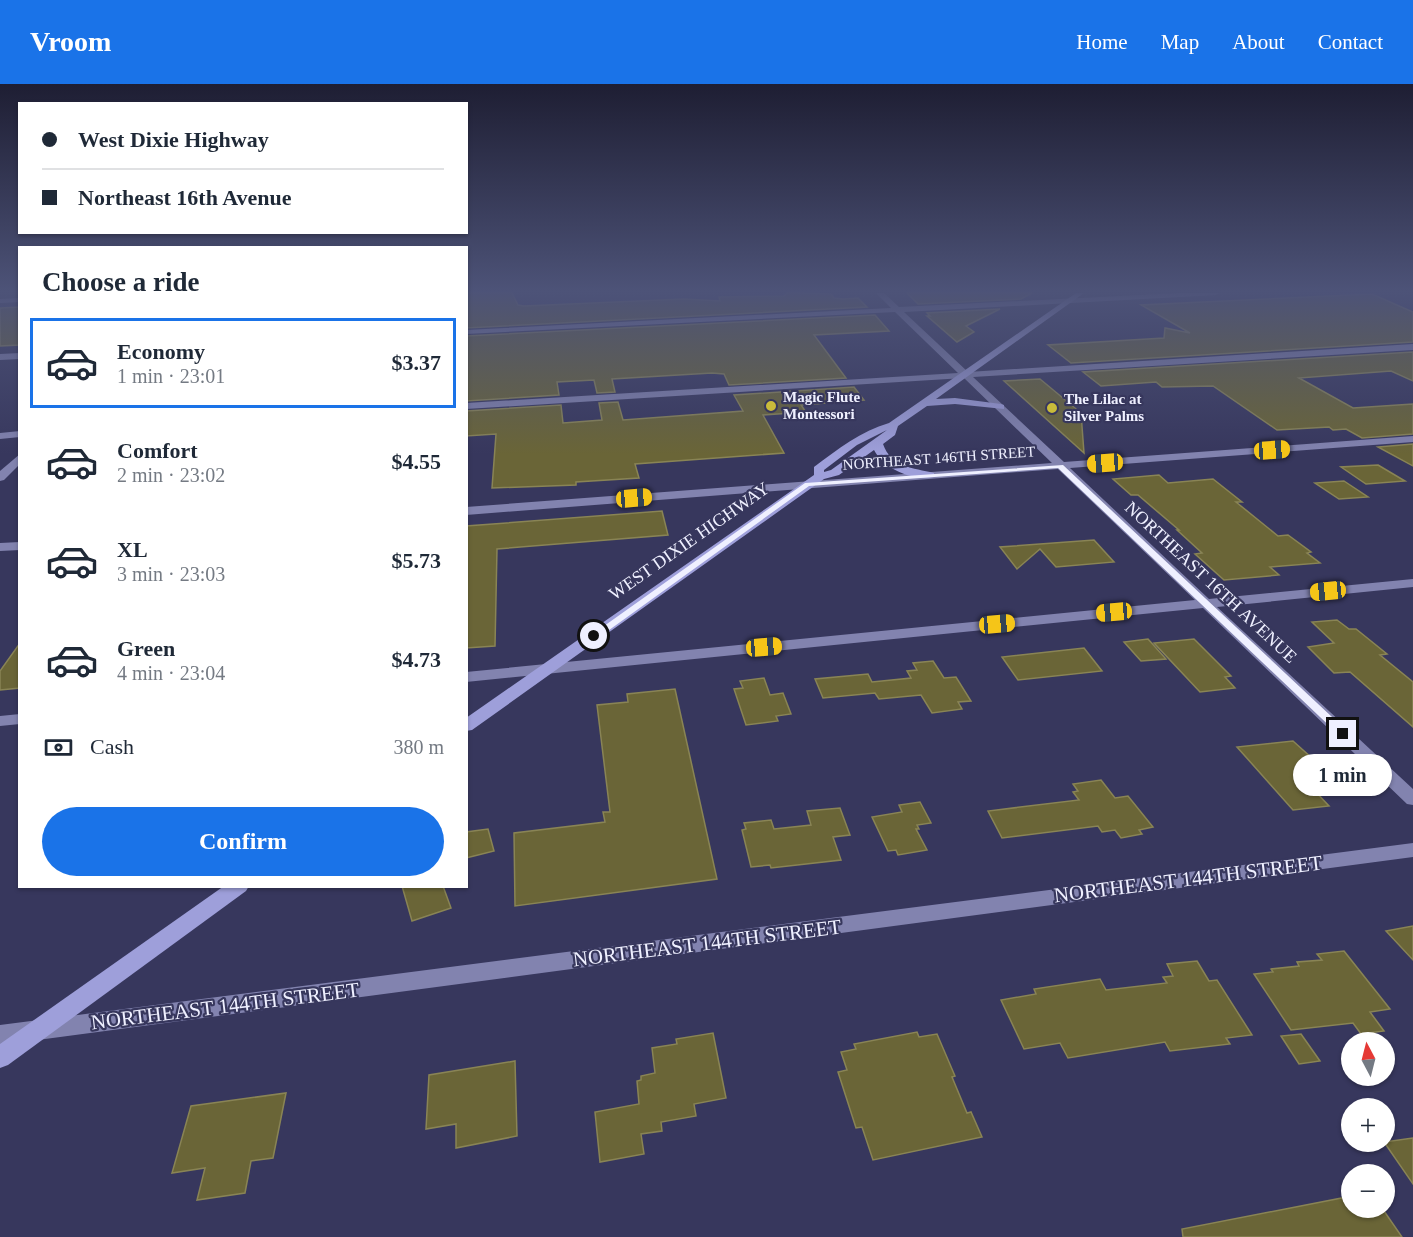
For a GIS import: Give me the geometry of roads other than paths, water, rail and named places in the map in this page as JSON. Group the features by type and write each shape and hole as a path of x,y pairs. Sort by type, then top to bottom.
{"main road":[{"name":"WEST DIXIE HIGHWAY","path":"819,476 818,468 845,449 875,429 893,425 1004,347"},
{"path":"925,403 955,401 1000,407"},
{"name":"WEST DIXIE HIGHWAY","path":"468,725 819,476 835,473 891,433 893,425"},
{"path":"877,442 880,455 887,463 930,476"},
{"path":"0,1057 236,888"}],"street":[{"name":"NORTHEAST 16TH AVENUE","path":"937,347 1204,603 1413,799"},
{"path":"468,406 1413,347"},
{"path":"0,357 18,356"},
{"path":"0,436 18,434"},
{"name":"NORTHEAST 146TH STREET","path":"468,511 1413,439"},
{"path":"0,478 18,459"},
{"path":"0,547 18,546"},
{"path":"468,677 1413,583"},
{"path":"0,721 18,719"},
{"name":"NORTHEAST 144TH STREET","path":"0,1035 1413,850"}],"place":[{"name":"Magic Flute Montessori","path":"771,406"},
{"name":"The Lilac at Silver Palms","path":"1052,408"}]}
